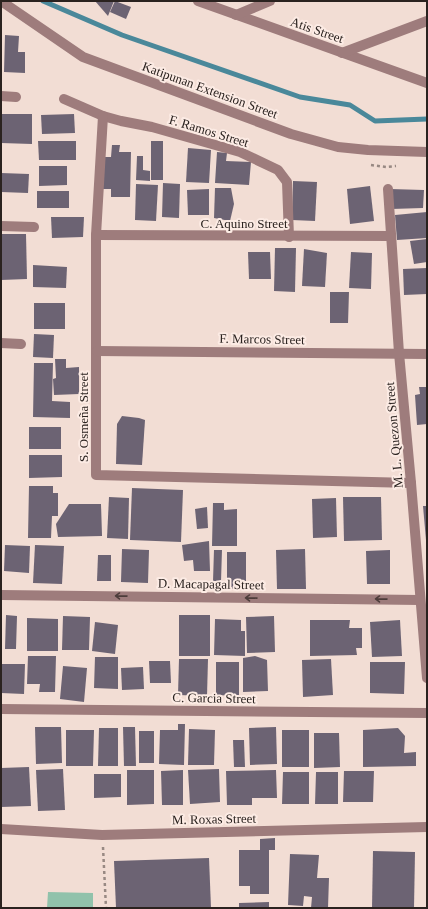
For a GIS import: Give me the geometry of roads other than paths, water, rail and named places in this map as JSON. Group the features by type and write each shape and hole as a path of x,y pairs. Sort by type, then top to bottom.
{"street":[{"name":"Katipunan Extension Street","path":"2,1 83,57 291,134 338,147 368,150 427,152"},
{"name":"Atis Street","path":"198,1 427,83"},
{"path":"236,15 270,1"},
{"path":"342,52 427,21"},
{"path":"1,96 16,97"},
{"name":"F. Ramos Street","path":"64,99 103,116 152,127 240,152 278,170 287,182 289,237"},
{"name":"S. Osmeña Street","path":"103,116 96,235 96,475 411,483"},
{"name":"M. L. Quezon Street","path":"388,189 399,353 427,678"},
{"path":"1,226 34,227"},
{"name":"C. Aquino Street","path":"96,235 289,237 391,236"},
{"path":"1,344 21,344"},
{"name":"F. Marcos Street","path":"97,351 427,354"},
{"name":"D. Macapagal Street","path":"1,595 420,600"},
{"name":"C. Garcia Street","path":"1,708 427,713"},
{"name":"M. Roxas Street","path":"1,829 102,834 427,827"}],"waterway":[{"path":"43,1 122,35 300,97 350,105 375,121 427,119"}]}
